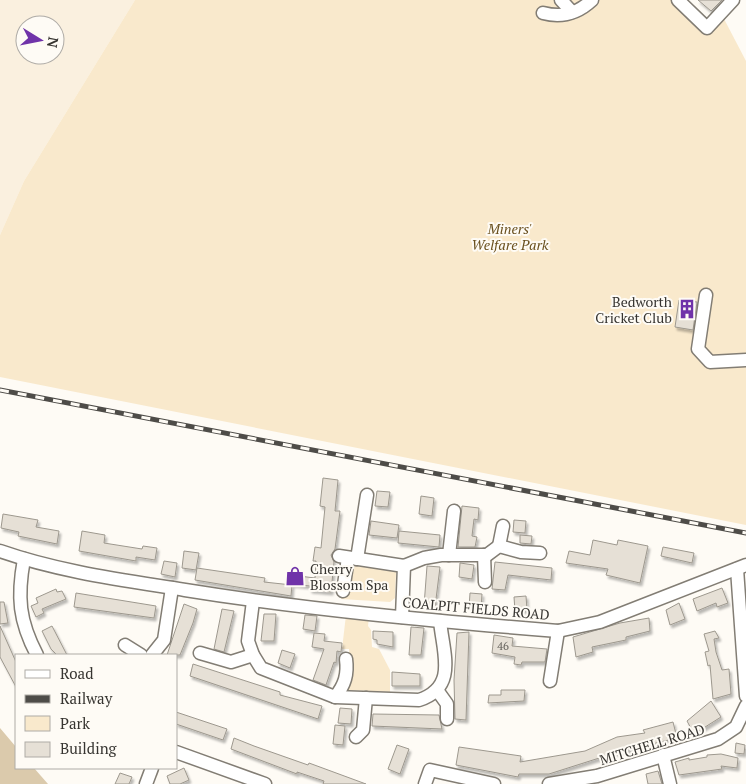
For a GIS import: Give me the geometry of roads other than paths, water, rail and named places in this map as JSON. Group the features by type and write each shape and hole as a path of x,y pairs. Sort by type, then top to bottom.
{"street":[{"path":"561,0 572,12"},
{"path":"543,13 559,17 586,6 592,0"},
{"path":"678,0 707,28 733,0"},
{"path":"706,295 698,349 710,362 746,360"},
{"path":"343,591 348,558 367,495"},
{"path":"450,555 454,511"},
{"path":"348,558 404,566 424,558 450,555 484,555 498,546 503,526"},
{"path":"498,546 521,552 540,553"},
{"name":"COALPIT FIELDS ROAD","path":"0,551 24,559 83,573 253,601 440,621 558,631 600,622 742,567"},
{"path":"484,555 486,582"},
{"path":"24,559 20,612 29,640 36,654"},
{"path":"402,617 404,566"},
{"path":"742,567 746,696"},
{"path":"153,654 164,640 172,588"},
{"path":"253,601 248,641 252,655 261,668 335,697 419,700 430,696 437,690 445,678 446,668 440,621"},
{"path":"550,681 558,631"},
{"path":"125,645 139,654"},
{"path":"200,653 231,662 252,655"},
{"path":"335,697 342,688 348,671 346,658"},
{"path":"437,690 447,704 447,719"},
{"path":"356,738 363,730 366,698"},
{"name":"MITCHELL ROAD","path":"549,784 597,780 663,755 718,739 736,726 746,706"},
{"path":"178,753 265,784"},
{"path":"663,755 670,784"},
{"path":"146,784 152,769"},
{"path":"425,784 430,770 494,784"}],"railway":[{"path":"0,390 746,533"}],"place":[{"name":"Bedworth Cricket Club","path":"687,309"},
{"name":"Cherry Blossom Spa","path":"295,576"}],"park label":[{"name":"Miners' Welfare Park","path":"510,236"}]}
